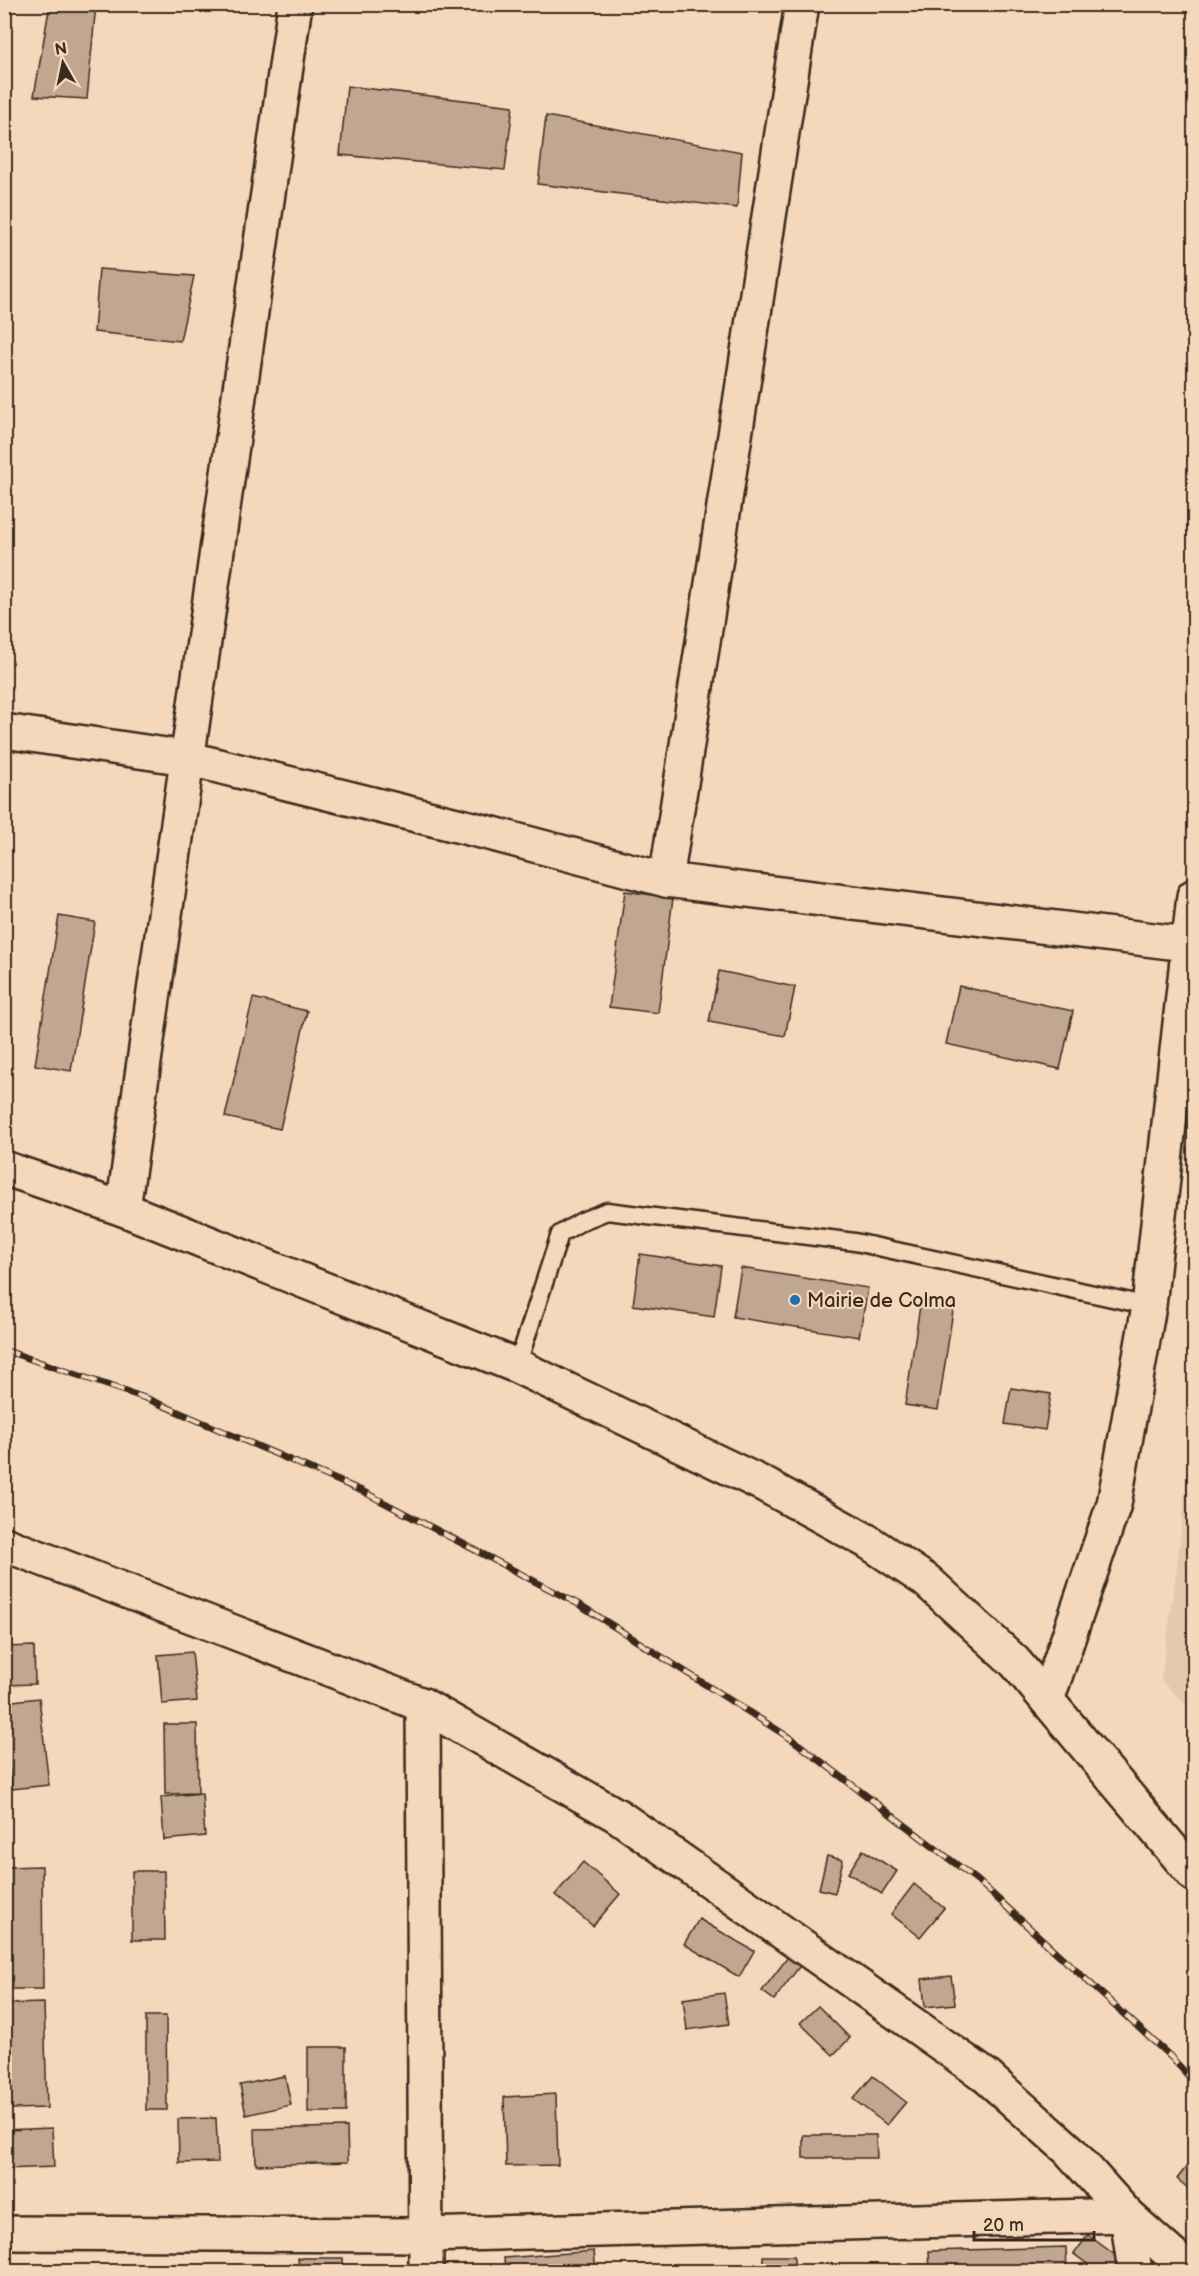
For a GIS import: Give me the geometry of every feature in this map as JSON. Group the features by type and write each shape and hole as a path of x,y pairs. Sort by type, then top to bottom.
{"street":[{"path":"123,1209 295,4"},
{"path":"666,880 802,4"},
{"path":"4,731 186,758 493,834 666,880 1191,945"},
{"path":"1047,1700 1114,1504 1149,1306 1191,945 1194,896"},
{"path":"4,1167 123,1209 518,1366 763,1484 867,1541 927,1581 1015,1662 1194,1875"},
{"path":"4,1544 423,1705 618,1816 985,2075 1069,2150 1127,2214 1191,2271"},
{"path":"423,1705 426,2271"},
{"path":"4,2232 425,2235 1127,2214"},
{"path":"1127,2214 1135,2271"}],"lane":[{"path":"518,1366 560,1234 582,1221 607,1211 855,1242 1149,1306"}],"shaded area":[{"path":"1194,1403 1194,1713 1161,1680 1179,1551"}],"building":[{"path":"50,4 96,4 87,99 34,96"},
{"path":"347,86 513,106 505,170 340,155"},
{"path":"546,116 742,152 737,208 538,184"},
{"path":"99,269 194,276 180,341 94,332"},
{"path":"625,891 673,898 658,1013 609,1007"},
{"path":"59,916 95,922 71,1071 35,1065"},
{"path":"719,971 795,987 785,1036 709,1022"},
{"path":"959,986 1073,1011 1060,1069 946,1044"},
{"path":"253,998 307,1011 280,1129 225,1117"},
{"path":"640,1254 721,1266 714,1317 633,1305"},
{"path":"741,1268 868,1288 859,1337 733,1317"},
{"path":"921,1299 954,1304 938,1410 905,1405"},
{"path":"1011,1388 1051,1394 1045,1430 1005,1424"},
{"path":"34,1646 35,1684 4,1685 4,1647"},
{"path":"192,1652 197,1701 162,1704 158,1655"},
{"path":"39,1698 49,1785 12,1789 4,1730 4,1702"},
{"path":"164,1724 197,1724 198,1793 165,1794"},
{"path":"202,1793 205,1836 164,1840 161,1797"},
{"path":"863,1850 897,1871 882,1894 848,1873"},
{"path":"827,1856 843,1860 835,1893 819,1889"},
{"path":"583,1862 620,1894 593,1926 555,1895"},
{"path":"42,1866 43,1989 4,1989 4,1867"},
{"path":"132,1871 164,1871 165,1940 132,1940"},
{"path":"914,1884 944,1908 920,1937 891,1914"},
{"path":"699,1919 754,1951 739,1977 684,1944"},
{"path":"791,1953 803,1962 774,2000 762,1991"},
{"path":"951,1976 955,2004 925,2007 922,1979"},
{"path":"724,1993 729,2024 687,2030 683,1999"},
{"path":"44,2003 47,2108 11,2109 9,2004"},
{"path":"818,2006 850,2038 833,2055 800,2023"},
{"path":"146,2016 166,2016 167,2110 146,2110"},
{"path":"308,2047 346,2047 346,2112 308,2112"},
{"path":"285,2076 291,2105 246,2115 240,2085"},
{"path":"873,2076 906,2102 887,2125 853,2099"},
{"path":"556,2094 558,2165 506,2166 504,2097"},
{"path":"216,2118 218,2162 179,2163 178,2119"},
{"path":"347,2127 348,2162 256,2165 255,2129"},
{"path":"52,2128 54,2167 4,2169 4,2130"},
{"path":"803,2135 876,2135 877,2158 803,2158"},
{"path":"1194,2157 1194,2193 1177,2179"},
{"path":"1088,2235 1126,2263 1119,2272 1098,2272 1074,2254"},
{"path":"1066,2247 1067,2272 930,2272 929,2251"},
{"path":"594,2251 596,2272 505,2272 504,2258"},
{"path":"763,2256 794,2256 794,2272 763,2272"},
{"path":"298,2258 343,2258 343,2272 299,2272"},
{"path":"64,2269 64,2272 35,2272 35,2270"}],"railway":[{"path":"4,1350 148,1399 362,1491 580,1605 793,1740 977,1880 1172,2058 1194,2082"}],"place":[{"name":"Mairie de Colma","path":"795,1300"}]}
